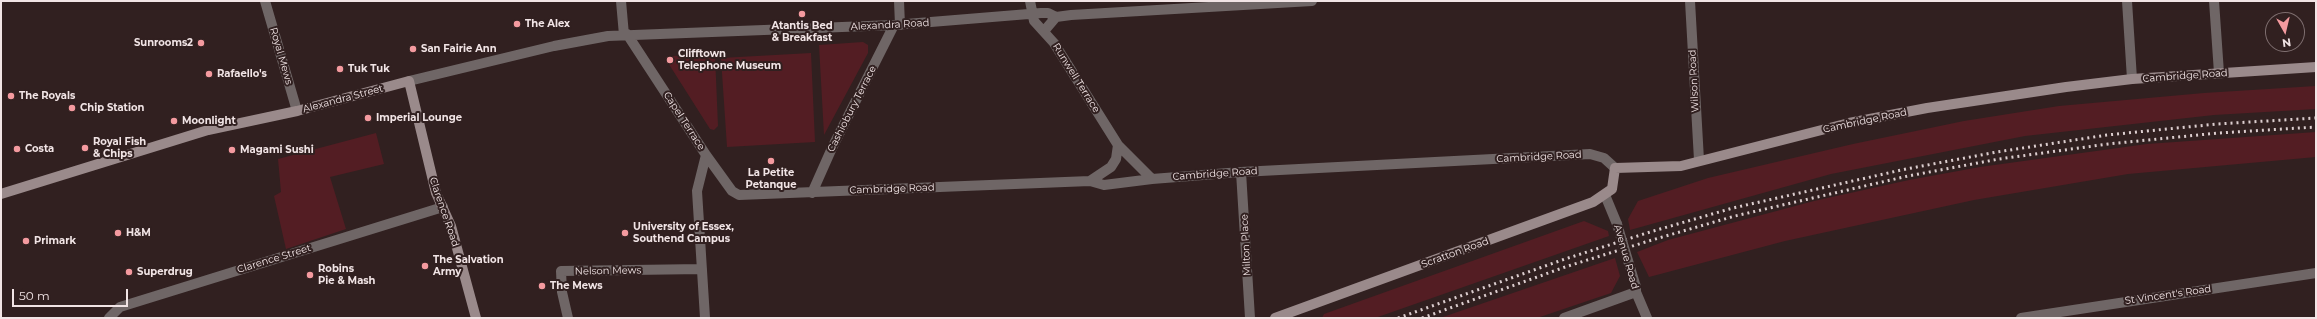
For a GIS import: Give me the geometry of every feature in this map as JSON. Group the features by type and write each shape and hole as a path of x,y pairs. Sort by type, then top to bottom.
{"street":[{"name":"Royal Mews","path":"265,1 297,110"},
{"path":"621,1 625,35"},
{"path":"897,25 899,1"},
{"path":"1030,1 1031,14"},
{"name":"Alexandra Road","path":"625,35 897,25 1048,13 1056,17 1312,1"},
{"name":"Wilson Road","path":"1690,1 1699,160"},
{"path":"2127,1 2132,79"},
{"path":"2214,1 2218,73"},
{"name":"Runwell Terrace","path":"1031,14 1034,21 1045,30 1118,145 1152,178"},
{"path":"1045,30 1056,17"},
{"name":"Cashiobury Terrace","path":"812,192 832,148 897,25"},
{"name":"Alexandra Street","path":"1,194 208,130 297,110 554,46 625,35"},
{"name":"Capel Terrace","path":"625,35 732,191 739,195 749,196"},
{"name":"Cambridge Road","path":"749,196 812,192 1090,181 1104,185 1152,178 1242,172 1590,154 1604,158 1615,168 1680,166 1699,160 1849,124 1927,108 2132,79 2316,67"},
{"name":"Clarence Road","path":"409,82 436,193 451,226 476,318"},
{"path":"1090,181 1111,167 1116,159 1118,145"},
{"path":"705,318 697,192 706,155"},
{"path":"1605,195 1612,188 1615,168"},
{"name":"Milton Place","path":"1242,172 1250,318"},
{"name":"Avenue Road","path":"1605,195 1617,224 1636,288 1647,318"},
{"name":"Scratton Road","path":"1280,317 1593,202 1605,195"},
{"name":"Clarence Street","path":"109,317 120,307 442,207"},
{"name":"Nelson Mews","path":"568,318 562,292 561,271 702,269"},
{"name":"St Vincent's Road","path":"2021,318 2316,273"},
{"path":"1564,318 1636,288"}],"shaded area":[{"path":"863,42 868,45 868,53 824,135 819,45"},
{"path":"811,53 815,142 727,147 721,58"},
{"path":"715,55 718,126 714,130 710,129 665,58 669,56"},
{"path":"2316,86 2316,109 2214,115 2025,136 1831,174 1630,230 1628,219 1638,201 1708,178 1853,144 1964,121 2059,106 2204,93"},
{"path":"2316,132 2316,157 2128,174 1974,200 1785,241 1649,277 1637,252 1668,240 1814,201 1909,180 1980,167 2147,144"},
{"path":"376,133 384,164 330,177 346,229 286,249 274,196 281,192 278,159"},
{"path":"1584,221 1608,231 1609,236 1375,318 1322,318 1324,314"},
{"path":"1615,258 1620,276 1611,293 1537,318 1440,318"}],"railway":[{"path":"1398,318 1565,259 1650,232 1733,208 1906,169 1997,152 2107,135 2217,124 2316,118"},
{"path":"1422,318 1568,266 1652,240 1735,216 1908,176 1999,159 2108,144 2218,133 2316,127"}],"place":[{"name":"Atantis Bed & Breakfast","path":"802,14"},
{"name":"The Alex","path":"517,24"},
{"name":"Sunrooms2","path":"201,43"},
{"name":"San Fairie Ann","path":"413,49"},
{"name":"Clifftown Telephone Museum","path":"670,60"},
{"name":"Tuk Tuk","path":"340,69"},
{"name":"Rafaello's","path":"209,74"},
{"name":"The Royals","path":"11,96"},
{"name":"Chip Station","path":"72,108"},
{"name":"Imperial Lounge","path":"368,118"},
{"name":"Moonlight","path":"174,121"},
{"name":"Royal Fish & Chips","path":"85,148"},
{"name":"Costa","path":"17,149"},
{"name":"Magami Sushi","path":"232,150"},
{"name":"La Petite Petanque","path":"771,161"},
{"name":"H&M","path":"118,233"},
{"name":"University of Essex, Southend Campus","path":"625,233"},
{"name":"Primark","path":"26,241"},
{"name":"The Salvation Army","path":"425,266"},
{"name":"Superdrug","path":"129,272"},
{"name":"Robins Pie & Mash","path":"310,275"},
{"name":"The Mews","path":"542,286"}]}
